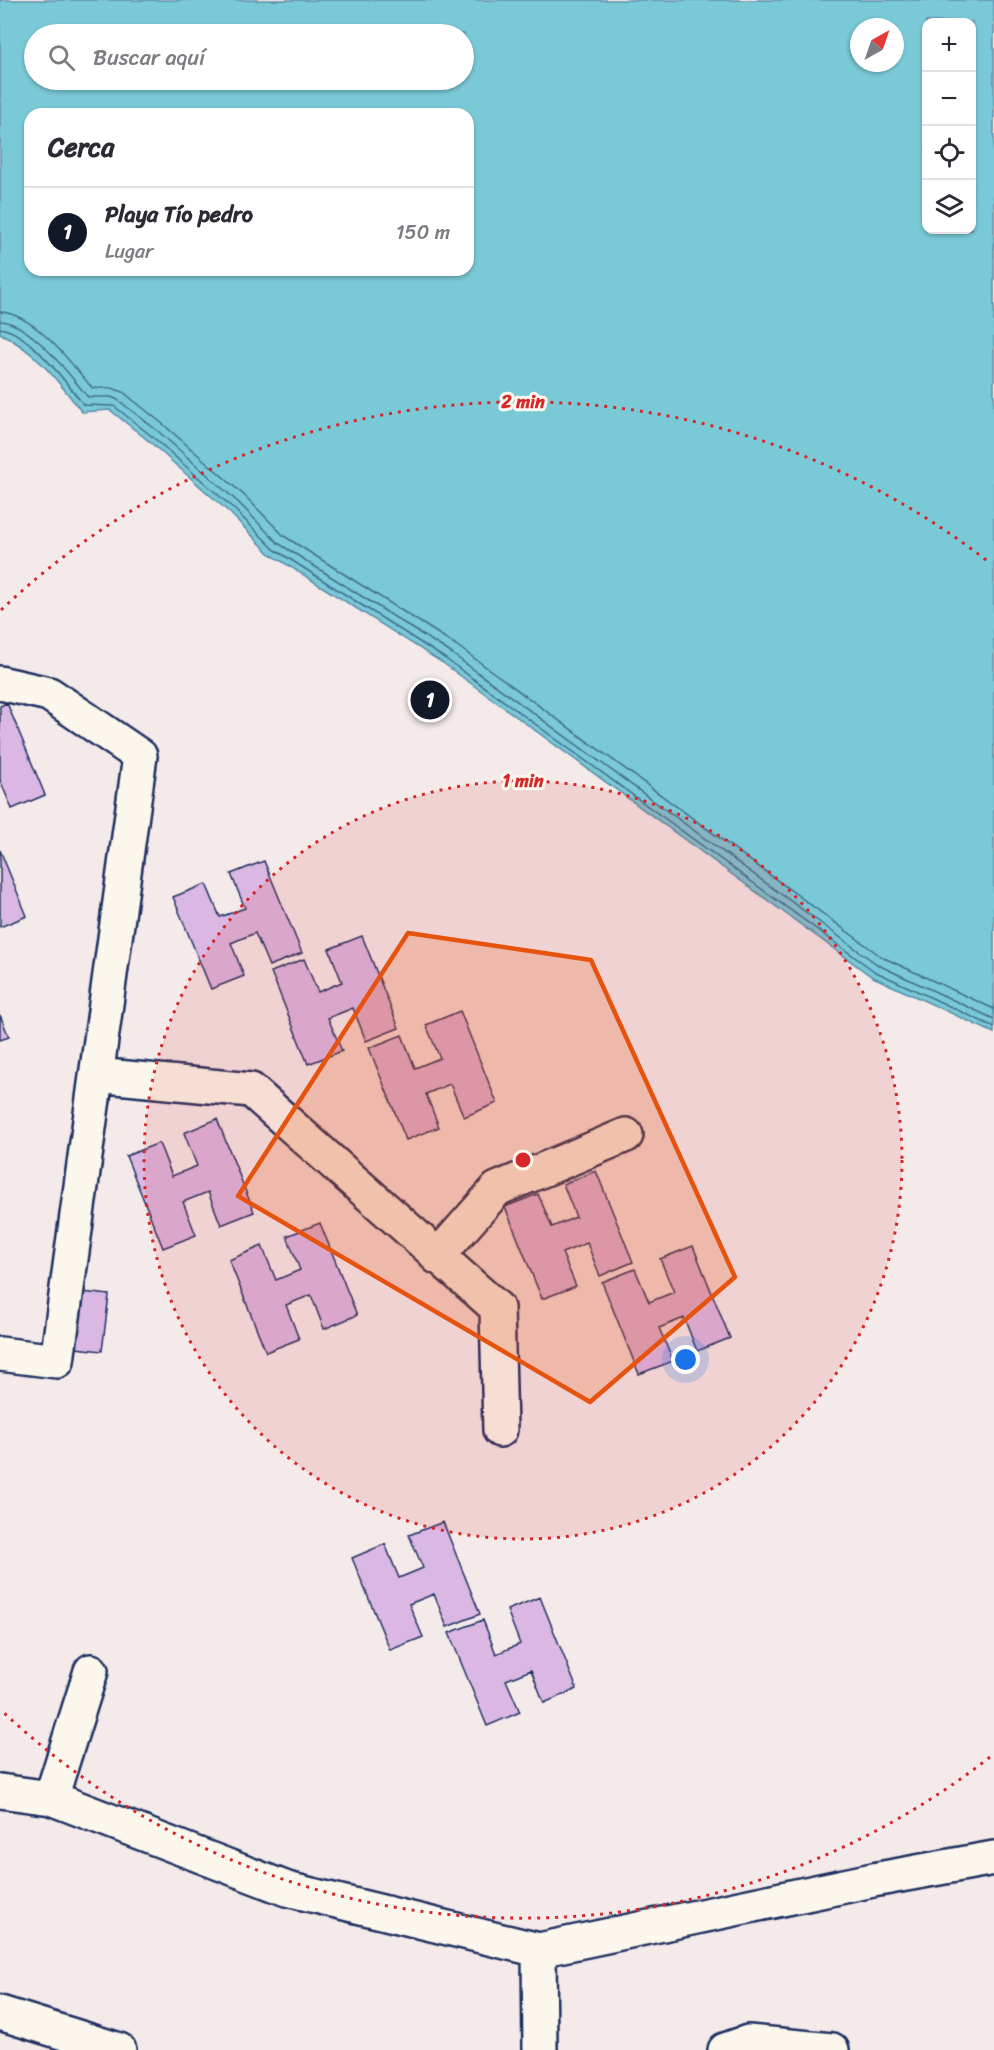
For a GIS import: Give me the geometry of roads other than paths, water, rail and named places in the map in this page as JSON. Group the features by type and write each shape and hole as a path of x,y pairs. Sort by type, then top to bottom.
{"street":[{"path":"0,683 49,694 140,756 57,1361 0,1354"},
{"path":"96,1075 251,1090 496,1308 500,1430"},
{"path":"436,1257 497,1189 626,1135"},
{"path":"51,1798 91,1671"},
{"path":"0,1791 51,1798 286,1889 539,1950 873,1880 994,1858"},
{"path":"539,1950 540,2050"},
{"path":"0,2013 119,2050"},
{"path":"725,2050 748,2042 832,2050"}],"water":[{"path":"0,0 994,0 994,1033 871,976 443,663 270,554 230,513 110,410 82,412 55,378 25,349 0,333"}],"place":[{"name":"Playa Tío pedro","path":"430,700"}]}
